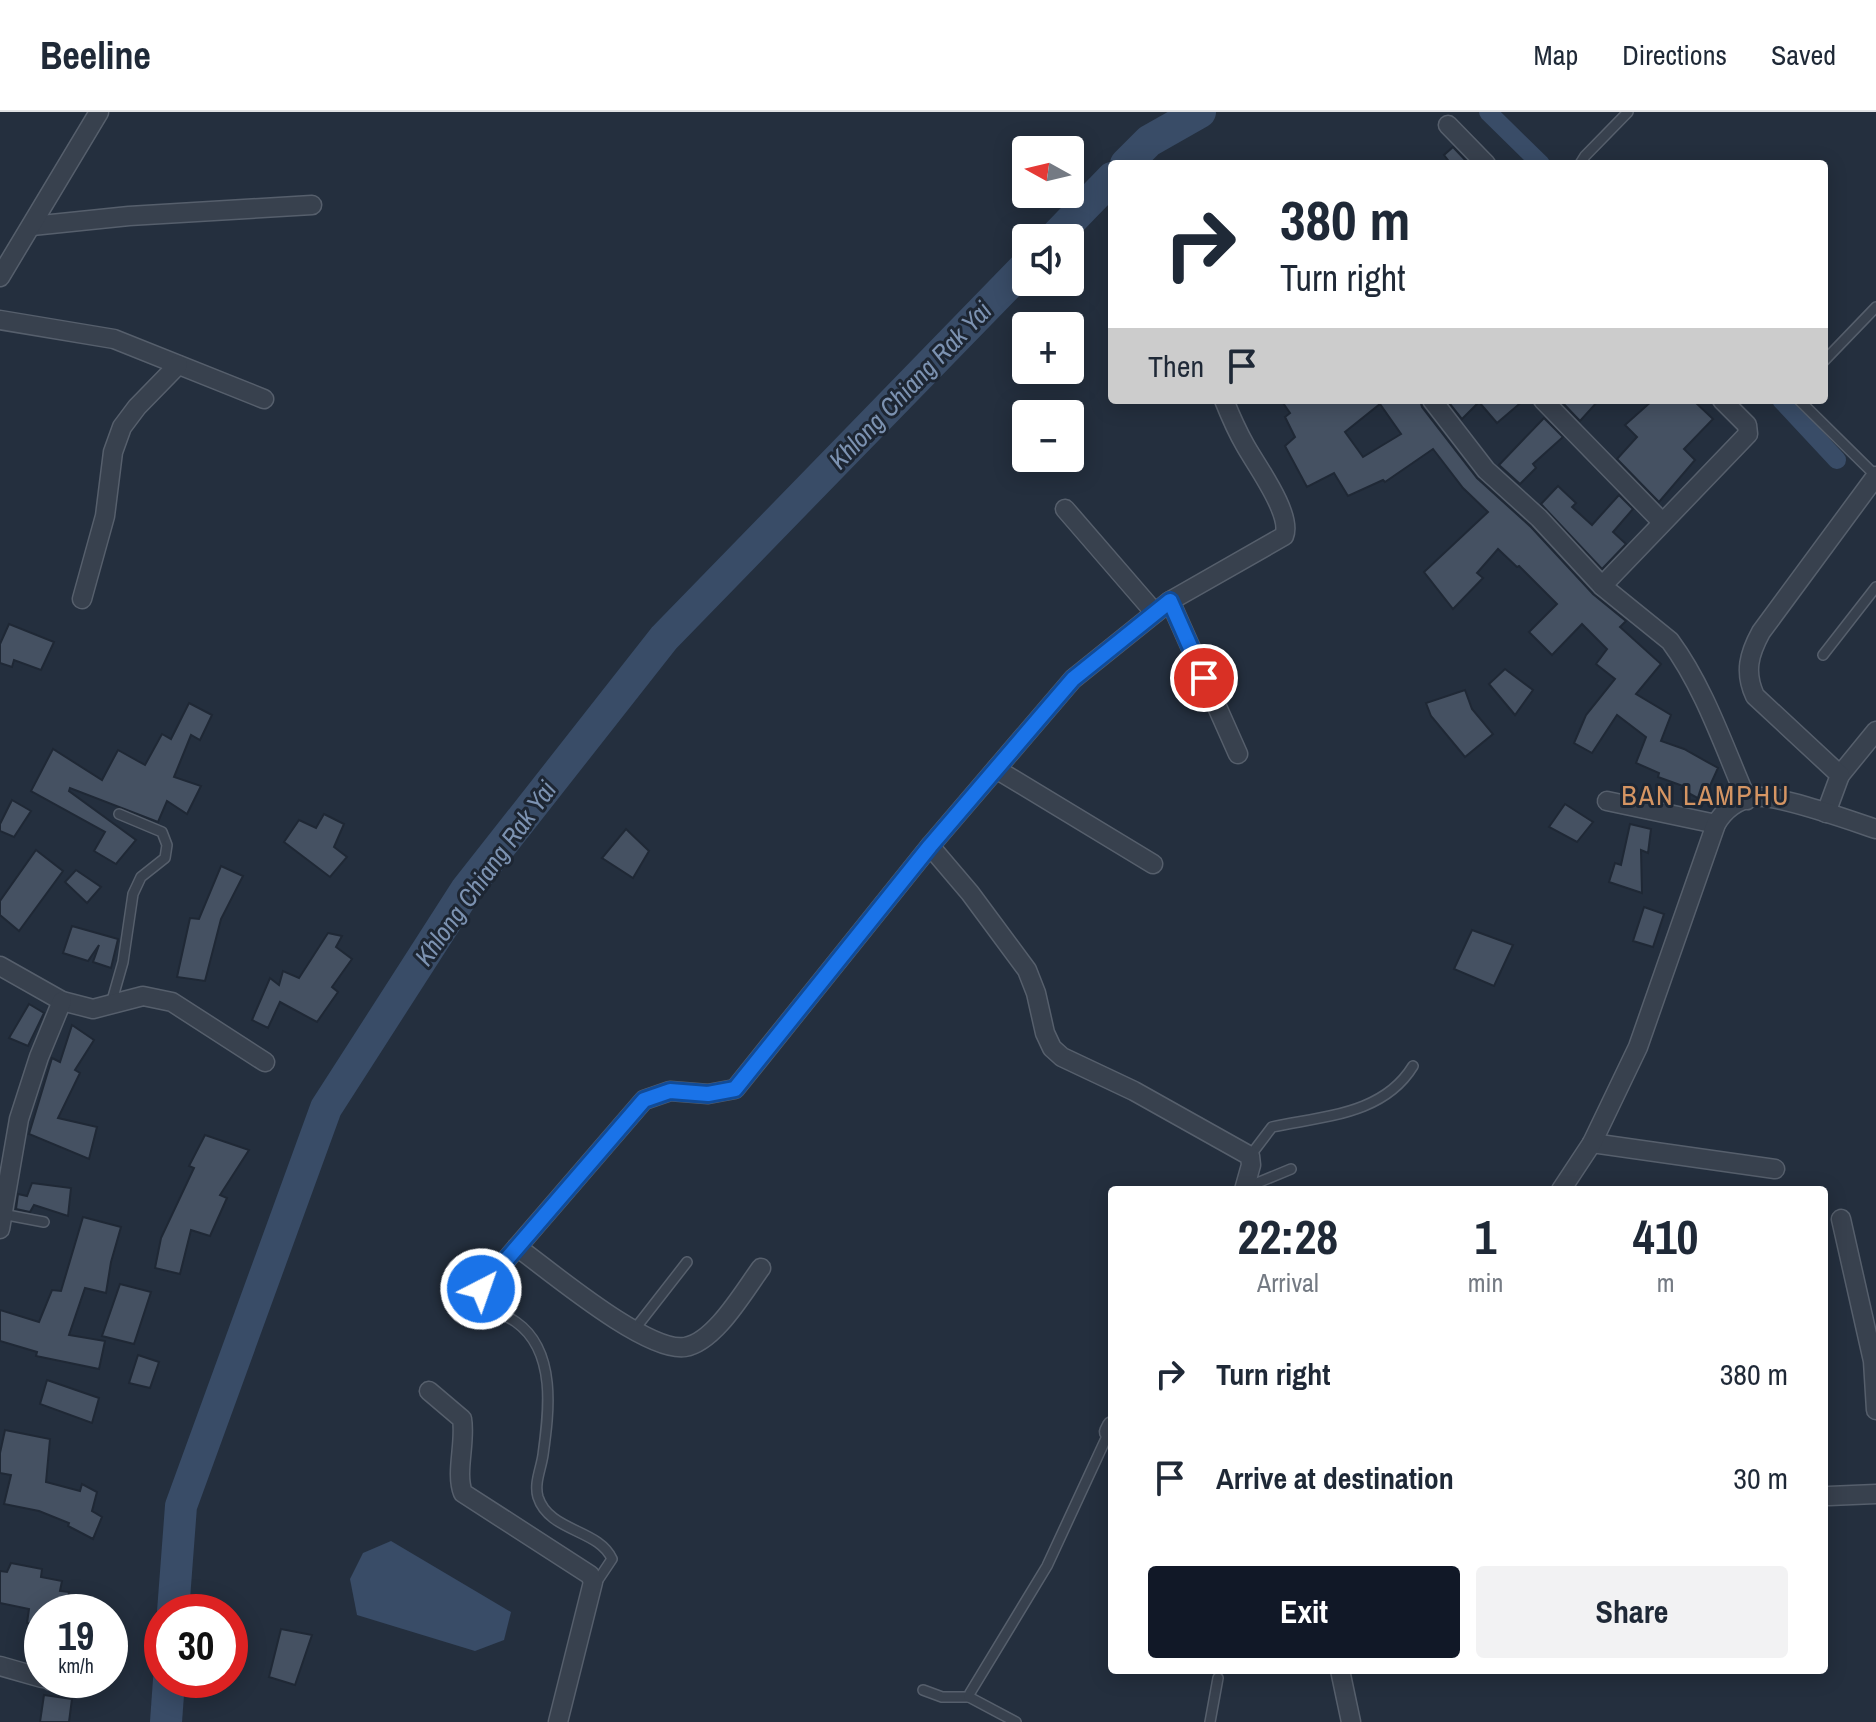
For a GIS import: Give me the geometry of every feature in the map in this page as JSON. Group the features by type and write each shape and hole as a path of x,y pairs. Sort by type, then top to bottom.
{"street":[{"path":"0,277 99,112"},
{"path":"1448,125 1482,160"},
{"path":"32,226 129,216 312,205"},
{"path":"0,320 114,339 264,399"},
{"path":"82,599 105,516 113,452 122,427 178,365"},
{"path":"481,1289 644,1100 670,1091 708,1094 735,1089 930,846 1073,679 1170,601 1284,536 1286,530 1268,482 1243,442 1226,404"},
{"path":"1435,404 1486,470 1539,518 1602,586 1670,641 1694,681 1747,800"},
{"path":"1547,404 1662,522"},
{"path":"1602,586 1748,434 1747,425 1726,404"},
{"path":"1840,775 1755,696 1748,680 1750,651 1876,476"},
{"path":"1065,509 1155,613"},
{"path":"1170,601 1238,754"},
{"path":"1826,813 1840,775 1876,731"},
{"path":"996,769 1153,864"},
{"path":"1564,1186 1592,1143 1641,1041 1722,813 1756,796 1876,829"},
{"path":"1607,801 1716,824"},
{"path":"930,846 970,893 1027,970 1052,1048 1062,1057 1134,1091 1250,1156 1251,1165 1245,1186"},
{"path":"0,966 62,1001 93,1009 143,996 172,1002 265,1062"},
{"path":"1,1222 19,1119 39,1057 62,1001"},
{"path":"1592,1143 1775,1169"},
{"path":"1841,1219 1873,1361 1876,1410"},
{"path":"517,1247 634,1330 657,1343 686,1347 716,1330 761,1268"},
{"path":"429,1391 462,1419 465,1435 461,1476 463,1493 590,1575 592,1589 558,1722"},
{"path":"1829,1496 1876,1494"},
{"path":"0,1666 24,1673"},
{"path":"1341,1674 1351,1722"}],"lane":[{"path":"1582,160 1628,112"},
{"path":"1828,357 1876,307"},
{"path":"1803,404 1876,476"},
{"path":"1823,655 1876,587"},
{"path":"111,1004 123,962 133,894 141,877 165,858 167,845 162,832 119,814"},
{"path":"1250,1156 1272,1127 1366,1107 1397,1089 1413,1066"},
{"path":"1251,1186 1291,1169"},
{"path":"1,1222 44,1222"},
{"path":"634,1330 687,1262"},
{"path":"481,1289 475,1298 476,1304 515,1321 533,1338 548,1388 549,1415 537,1485 538,1498 547,1514 602,1545 612,1559 592,1589"},
{"path":"969,1695 1047,1566 1108,1436"},
{"path":"1210,1722 1218,1678"},
{"path":"923,1690 942,1697 969,1695 1016,1722"}],"water":[{"path":"391,1541 511,1612 504,1640 475,1651 357,1615 350,1579 363,1553"}],"building":[{"path":"1453,147 1465,160 1448,160 1444,155"},
{"path":"1284,404 1380,404 1421,404 1477,478 1531,527 1593,594 1626,621 1620,627 1661,664 1636,694 1671,715 1661,741 1684,749 1718,768 1703,801 1681,789 1683,786 1658,777 1659,773 1636,763 1646,737 1617,715 1592,753 1574,743 1586,715 1615,679 1596,664 1607,649 1582,624 1552,655 1529,632 1557,604 1519,566 1498,549 1477,573 1483,578 1453,609 1424,572 1488,512 1463,488 1433,449 1385,482 1383,480 1348,496 1334,473 1307,487 1285,446 1295,437 1285,417 1290,413","holes":["1380,404 1401,434 1363,457 1345,432"]},
{"path":"1450,404 1477,404 1462,419"},
{"path":"1481,404 1519,404 1497,423"},
{"path":"1564,404 1595,404 1580,421"},
{"path":"1649,404 1697,404 1713,419 1684,449 1695,460 1659,502 1617,459 1637,437 1625,425"},
{"path":"1544,418 1563,437 1533,464 1536,468 1520,484 1499,465"},
{"path":"1558,486 1576,503 1572,507 1592,525 1619,495 1633,509 1613,532 1626,544 1602,569 1541,504"},
{"path":"9,624 54,642 41,670 14,660 12,667 0,663 0,644"},
{"path":"1505,669 1533,690 1515,715 1489,684"},
{"path":"1465,690 1472,709 1493,734 1465,757 1431,716 1426,703"},
{"path":"189,703 212,715 200,740 191,735 174,777 201,786 187,814 167,801 158,822 70,788 69,791 136,840 116,864 94,851 105,832 31,791 53,749 102,780 118,750 145,765 162,734 171,739"},
{"path":"12,800 31,811 14,837 0,831 0,824"},
{"path":"1565,804 1593,822 1577,842 1549,827"},
{"path":"324,814 344,824 334,847 347,857 330,877 284,842 299,820 316,828"},
{"path":"1630,824 1651,829 1648,853 1641,850 1642,893 1609,882 1615,863 1621,865"},
{"path":"626,829 649,851 633,878 602,858"},
{"path":"36,850 63,871 19,931 0,915 0,901"},
{"path":"221,866 243,876 221,919 205,981 177,977 190,918 199,919"},
{"path":"76,870 101,887 87,903 65,882"},
{"path":"1644,907 1664,914 1653,947 1633,941"},
{"path":"72,926 118,939 111,968 93,962 99,945 88,961 63,953"},
{"path":"1472,930 1513,945 1494,986 1454,969"},
{"path":"328,933 342,936 336,947 352,959 332,987 338,992 317,1022 280,1002 268,1028 252,1020 270,978 279,985 283,971 299,978"},
{"path":"29,1004 44,1013 28,1046 9,1038"},
{"path":"72,1025 94,1040 75,1070 80,1073 58,1118 97,1127 89,1159 29,1134 52,1058 60,1062"},
{"path":"205,1135 249,1150 220,1195 227,1198 210,1236 191,1230 180,1274 155,1268 161,1238 194,1168 189,1166"},
{"path":"32,1183 71,1188 68,1216 34,1205 30,1212 16,1209 18,1194 27,1196"},
{"path":"83,1217 121,1227 106,1293 85,1288 69,1335 105,1341 99,1369 36,1356 37,1352 0,1341 0,1310 39,1322 52,1290 61,1291"},
{"path":"120,1284 151,1292 134,1344 102,1336"},
{"path":"138,1355 159,1362 150,1388 129,1383"},
{"path":"47,1380 99,1398 92,1423 40,1404"},
{"path":"5,1430 50,1439 46,1482 80,1491 82,1484 97,1492 92,1511 102,1517 93,1539 68,1526 69,1523 39,1511 4,1504 11,1475 0,1473"},
{"path":"11,1563 42,1569 41,1577 62,1581 60,1591 69,1594 24,1594 24,1608 0,1603 0,1571 7,1572"},
{"path":"281,1629 312,1635 295,1685 269,1677"},
{"path":"44,1698 72,1699 69,1722 40,1722"}],"waterway":[{"name":"Khlong Chiang Rak Yai","path":"1130,160 1149,141 1200,112"},
{"path":"1488,112 1537,160"},
{"name":"Khlong Chiang Rak Yai","path":"1068,224 1108,182"},
{"name":"Khlong Chiang Rak Yai","path":"174,1594 181,1506 326,1108 466,890 664,638 1012,280"},
{"path":"1785,404 1837,460"},
{"name":"Khlong Chiang Rak Yai","path":"166,1722 168,1698"}],"district":[{"name":"BAN LAMPHU","path":"1706,795"}],"route":[{"path":"481,1289 644,1100 670,1091 708,1094 735,1089 930,846 1073,679 1170,601 1204,678"}]}
